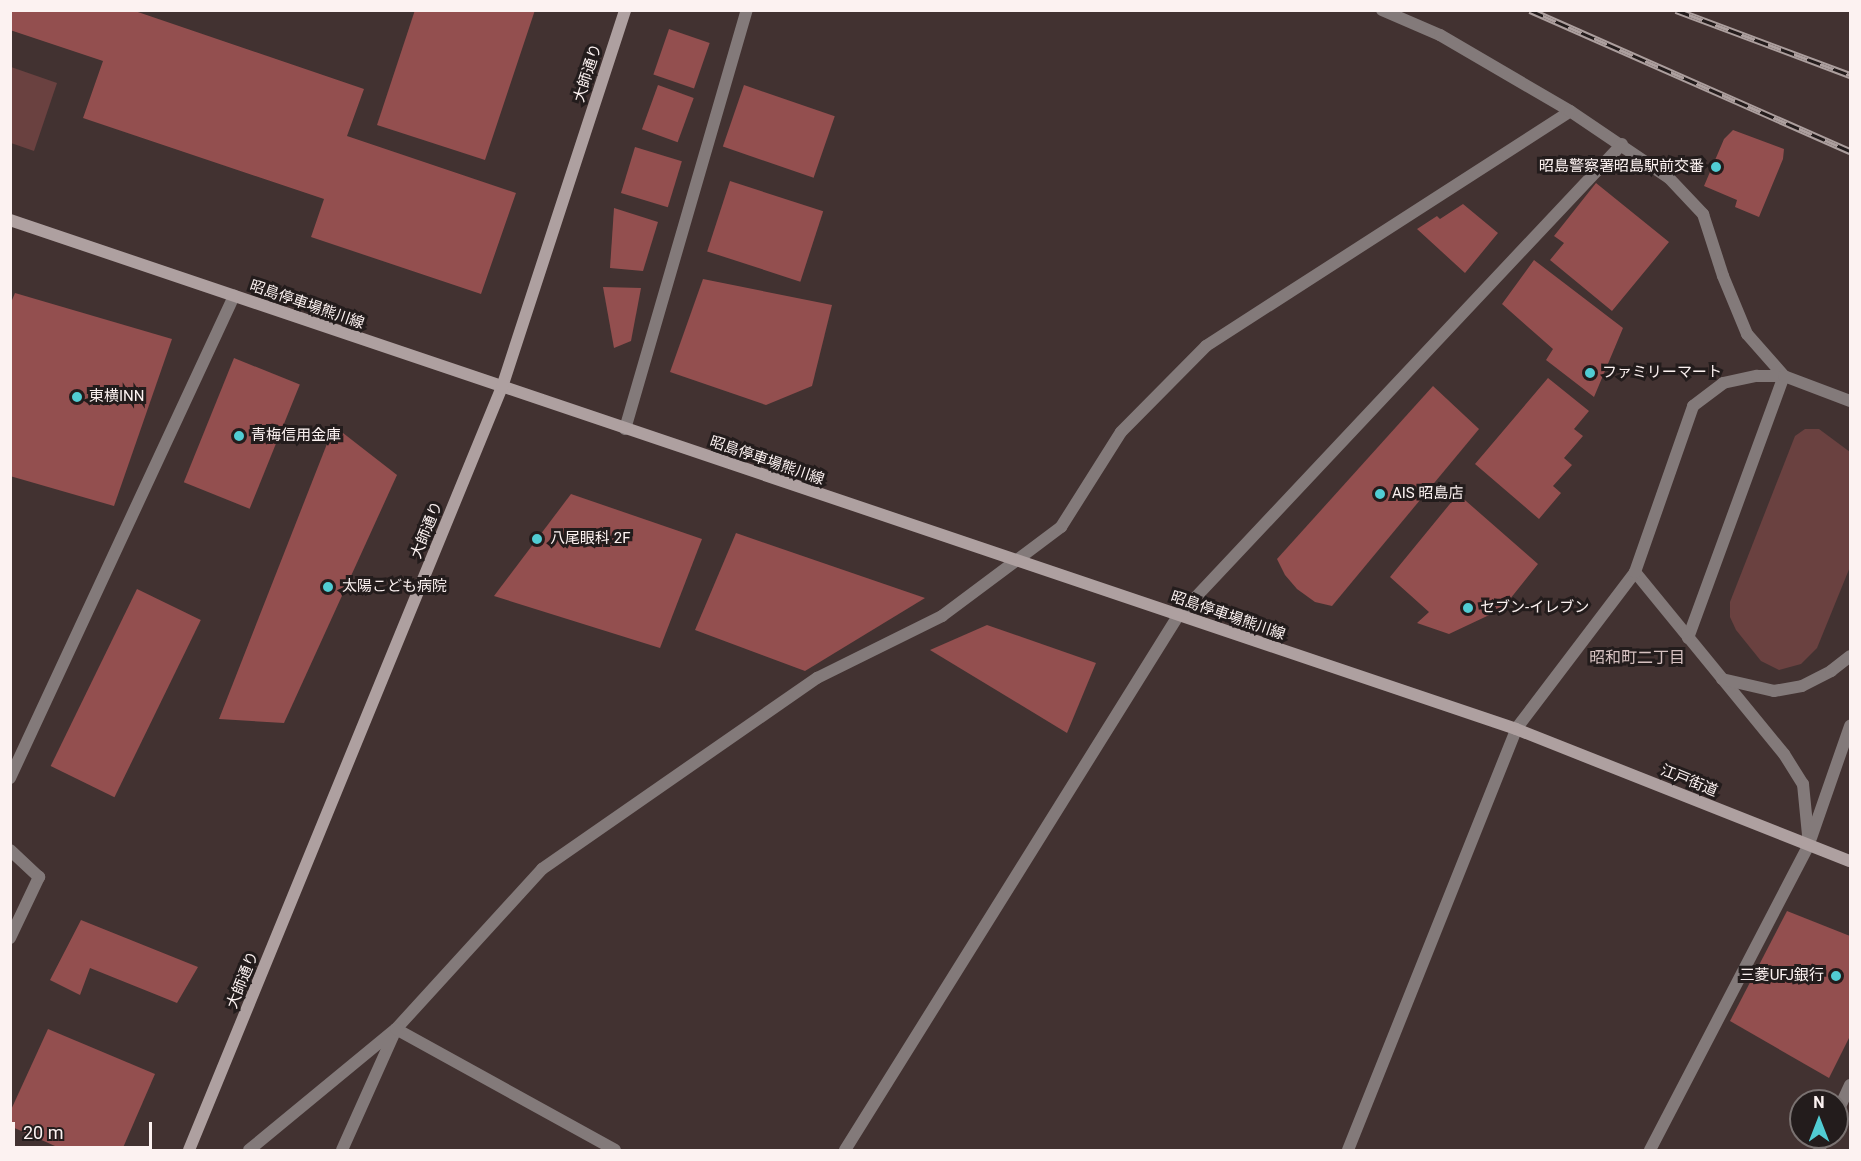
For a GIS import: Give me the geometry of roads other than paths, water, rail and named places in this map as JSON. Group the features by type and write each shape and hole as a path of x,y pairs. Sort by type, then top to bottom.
{"main road":[{"name":"大師通り","path":"189,1150 502,387 624,10"},
{"name":"昭島停車場熊川線","path":"10,220 1516,729"},
{"name":"江戸街道","path":"1516,729 1851,861"}],"street":[{"path":"625,429 747,10"},
{"path":"1382,10 1440,35 1570,111 1622,144 1669,178 1703,214 1723,276 1747,334 1784,376"},
{"path":"249,1150 396,1029 542,869 817,678 942,616 1061,526 1121,432 1206,346 1570,111"},
{"path":"845,1150 1178,616 1622,144"},
{"path":"10,778 234,296"},
{"path":"1348,1150 1516,729 1635,572 1693,406 1723,383 1757,376 1784,376 1851,401"},
{"path":"1689,638 1784,376"},
{"path":"1635,572 1784,754 1803,784 1809,845"},
{"path":"1722,679 1774,691 1802,686 1830,671 1851,656"},
{"path":"1650,1150 1809,845 1851,726"},
{"path":"10,850 39,877 10,938"},
{"path":"342,1150 396,1029"},
{"path":"396,1029 615,1150"}],"railway":[{"path":"1530,10 1850,151"},
{"path":"1676,10 1850,75"}],"place":[{"name":"昭島警察署昭島駅前交番","path":"1716,167"},
{"name":"ファミリーマート","path":"1590,373"},
{"name":"東横INN","path":"77,397"},
{"name":"青梅信用金庫","path":"239,436"},
{"name":"AIS 昭島店","path":"1380,494"},
{"name":"八尾眼科 2F","path":"537,539"},
{"name":"太陽こども病院","path":"328,587"},
{"name":"セブン-イレブン","path":"1468,608"},
{"name":"三菱UFJ銀行","path":"1836,976"}],"district":[{"name":"昭和町二丁目","path":"1637,658"}]}
